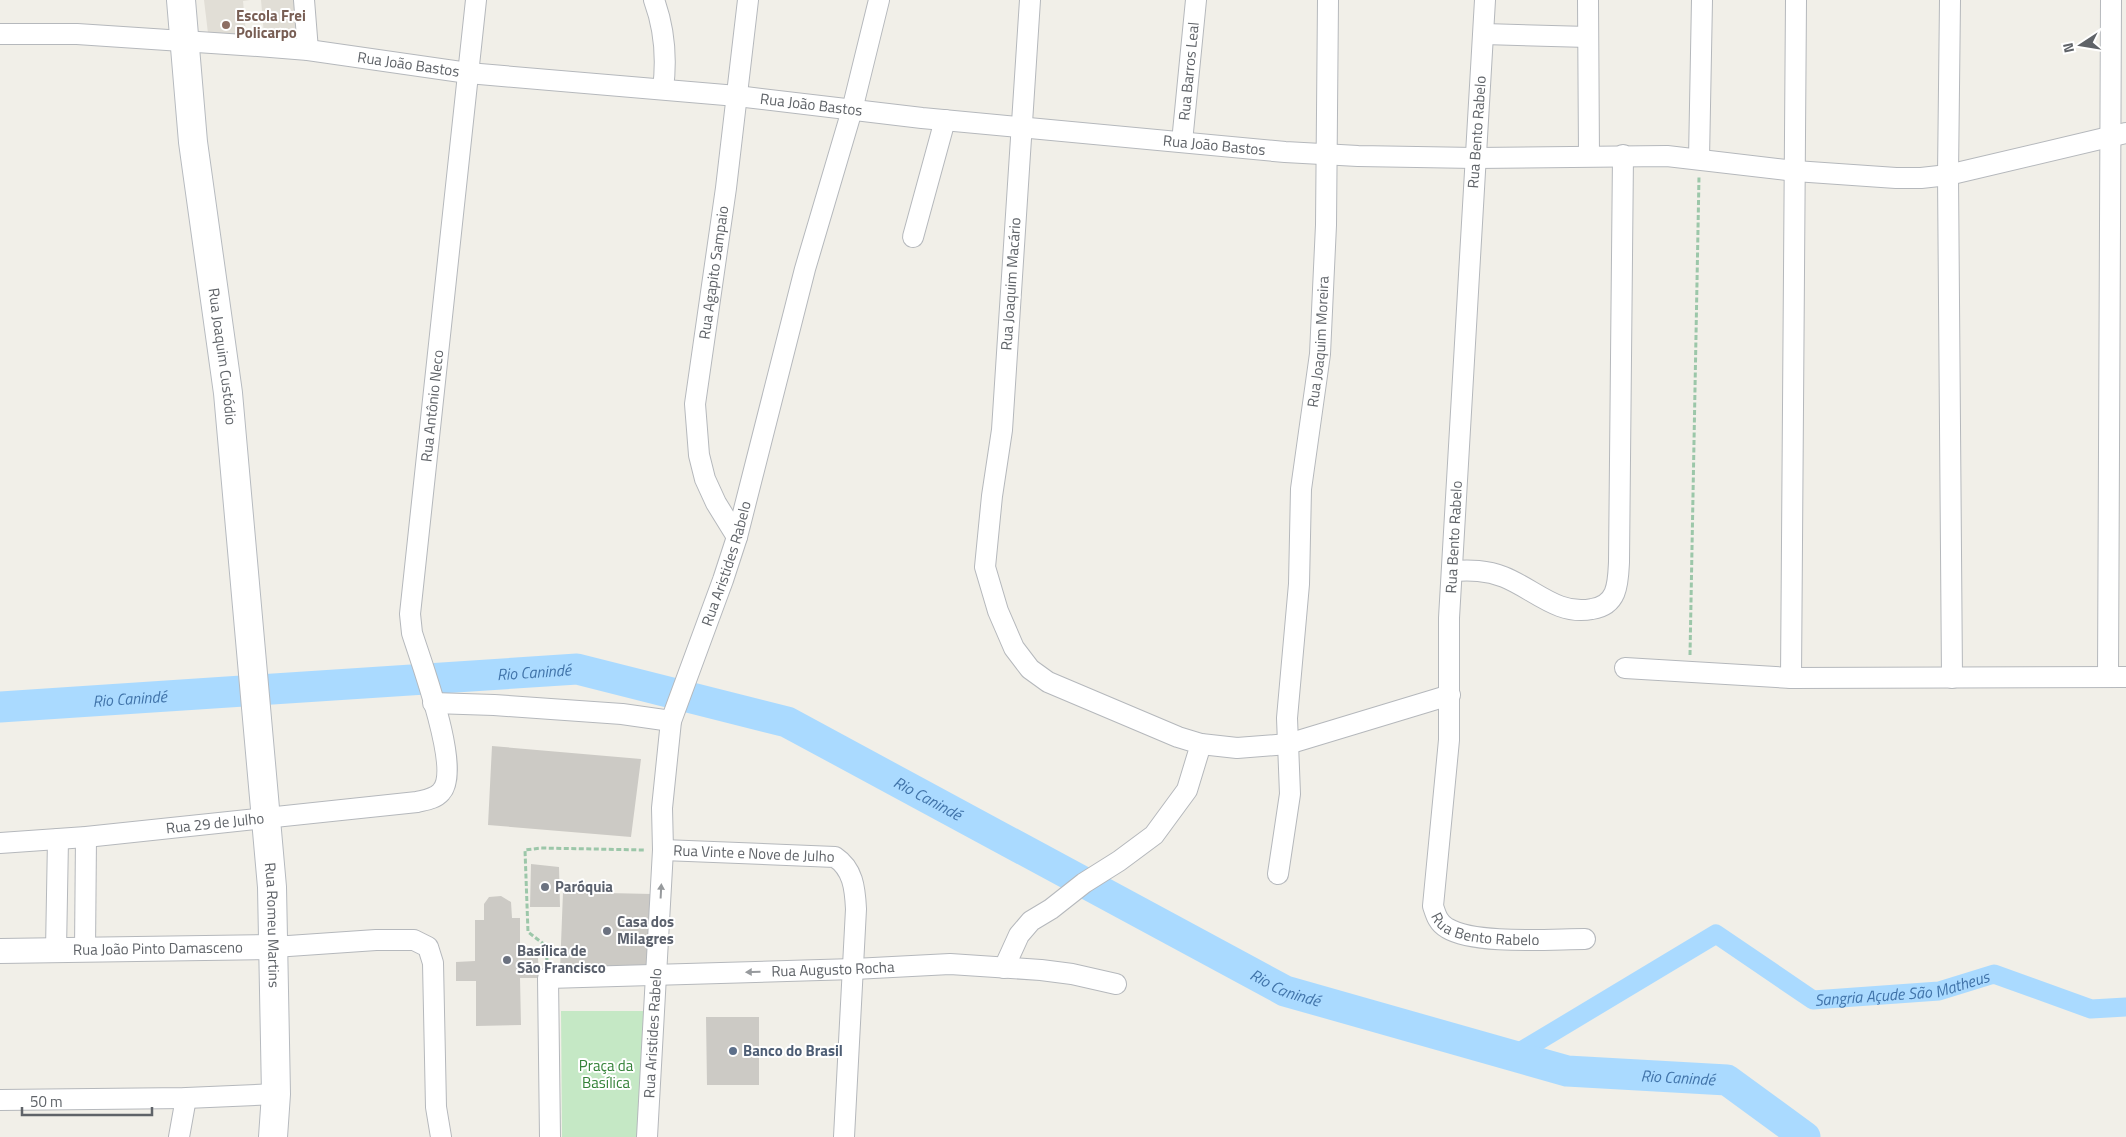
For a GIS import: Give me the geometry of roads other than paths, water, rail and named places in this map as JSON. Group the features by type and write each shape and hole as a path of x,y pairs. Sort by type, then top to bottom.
{"main road":[{"name":"Rua Joaquim Custódio","path":"181,0 193,142 228,393 240,508 256,714"},
{"name":"Rua Romeu Martins","path":"256,714 272,887 276,1094 273,1137"}],"street":[{"path":"304,0 308,50"},
{"name":"Rua Antônio Neco","path":"430,799 442,792 448,777 447,753 414,640 410,614 476,0"},
{"path":"654,0 661,19 665,46 666,64 663,89"},
{"name":"Rua Agapito Sampaio","path":"737,537 716,503 705,479 699,455 695,404 726,188 748,0"},
{"name":"Rua Aristides Rabelo","path":"647,1137 663,850 662,808 673,714 737,537 805,269 852,110 879,0"},
{"name":"Rua Joaquim Macário","path":"1030,0 1023,128 1006,338 1002,430 985,567 989,586 1014,648 1030,669 1048,682 1178,737 1201,744"},
{"name":"Rua Barros Leal","path":"1182,142 1196,0"},
{"name":"Rua Joaquim Moreira","path":"1278,874 1290,794 1287,718 1299,584 1301,489 1320,354 1326,225 1328,0"},
{"name":"Rua Bento Rabelo","path":"1485,0 1475,158 1466,354 1449,618 1449,740 1433,906 1438,919 1445,928 1461,935 1486,938 1585,939"},
{"path":"1588,0 1589,156"},
{"path":"1700,158 1702,0"},
{"path":"1791,678 1796,0"},
{"path":"1950,0 1948,175 1952,678"},
{"path":"1625,668 1791,678 2117,677 2118,135 2111,0"},
{"name":"Rua João Bastos","path":"0,34 77,34 308,50 468,73 736,96 1023,128 1326,154 1475,158 1589,156 1700,158 1795,171 1896,178 1948,175 2118,135"},
{"path":"1484,34 1588,38"},
{"path":"913,237 945,120"},
{"path":"1452,571 1483,570 1518,584 1544,599 1581,611 1599,608 1613,597 1618,582 1619,562 1624,156"},
{"path":"1004,968 1019,936 1031,921 1051,909 1084,883 1119,861 1154,835 1187,790 1201,744 1237,748 1288,744 1450,695"},
{"path":"432,698 622,714 673,714"},
{"name":"Rua 29 de Julho","path":"0,843 86,837 265,819 430,799"},
{"path":"85,950 86,837"},
{"path":"56,950 58,839"},
{"name":"Rua Vinte e Nove de Julho","path":"663,850 835,857 843,863 851,876 855,894 854,969"},
{"name":"Rua João Pinto Damasceno","path":"0,951 274,947 376,940 414,940 428,947 433,963 436,1107 442,1137"},
{"name":"Rua Augusto Rocha","path":"550,1137 548,978 854,969 950,964 1072,974 1116,984"},
{"path":"844,1137 854,969"},
{"path":"0,1100 186,1098 276,1094"},
{"path":"179,1137 186,1098"}],"waterway":[{"name":"Rio Canindé","path":"0,707 577,669 787,722 1285,991 1567,1071 1727,1080 1805,1137"},
{"name":"Sangria Açude São Matheus","path":"1513,1056 1716,934 1813,1000 1939,991 1994,974 2091,1009 2126,1007"}],"place":[{"name":"Escola Frei Policarpo","path":"226,25"},
{"name":"Paróquia","path":"545,887"},
{"name":"Casa dos Milagres","path":"607,931"},
{"name":"Basílica de São Francisco","path":"507,960"},
{"name":"Banco do Brasil","path":"733,1051"}],"park label":[{"name":"Praça da Basílica","path":"606,1074"}]}
